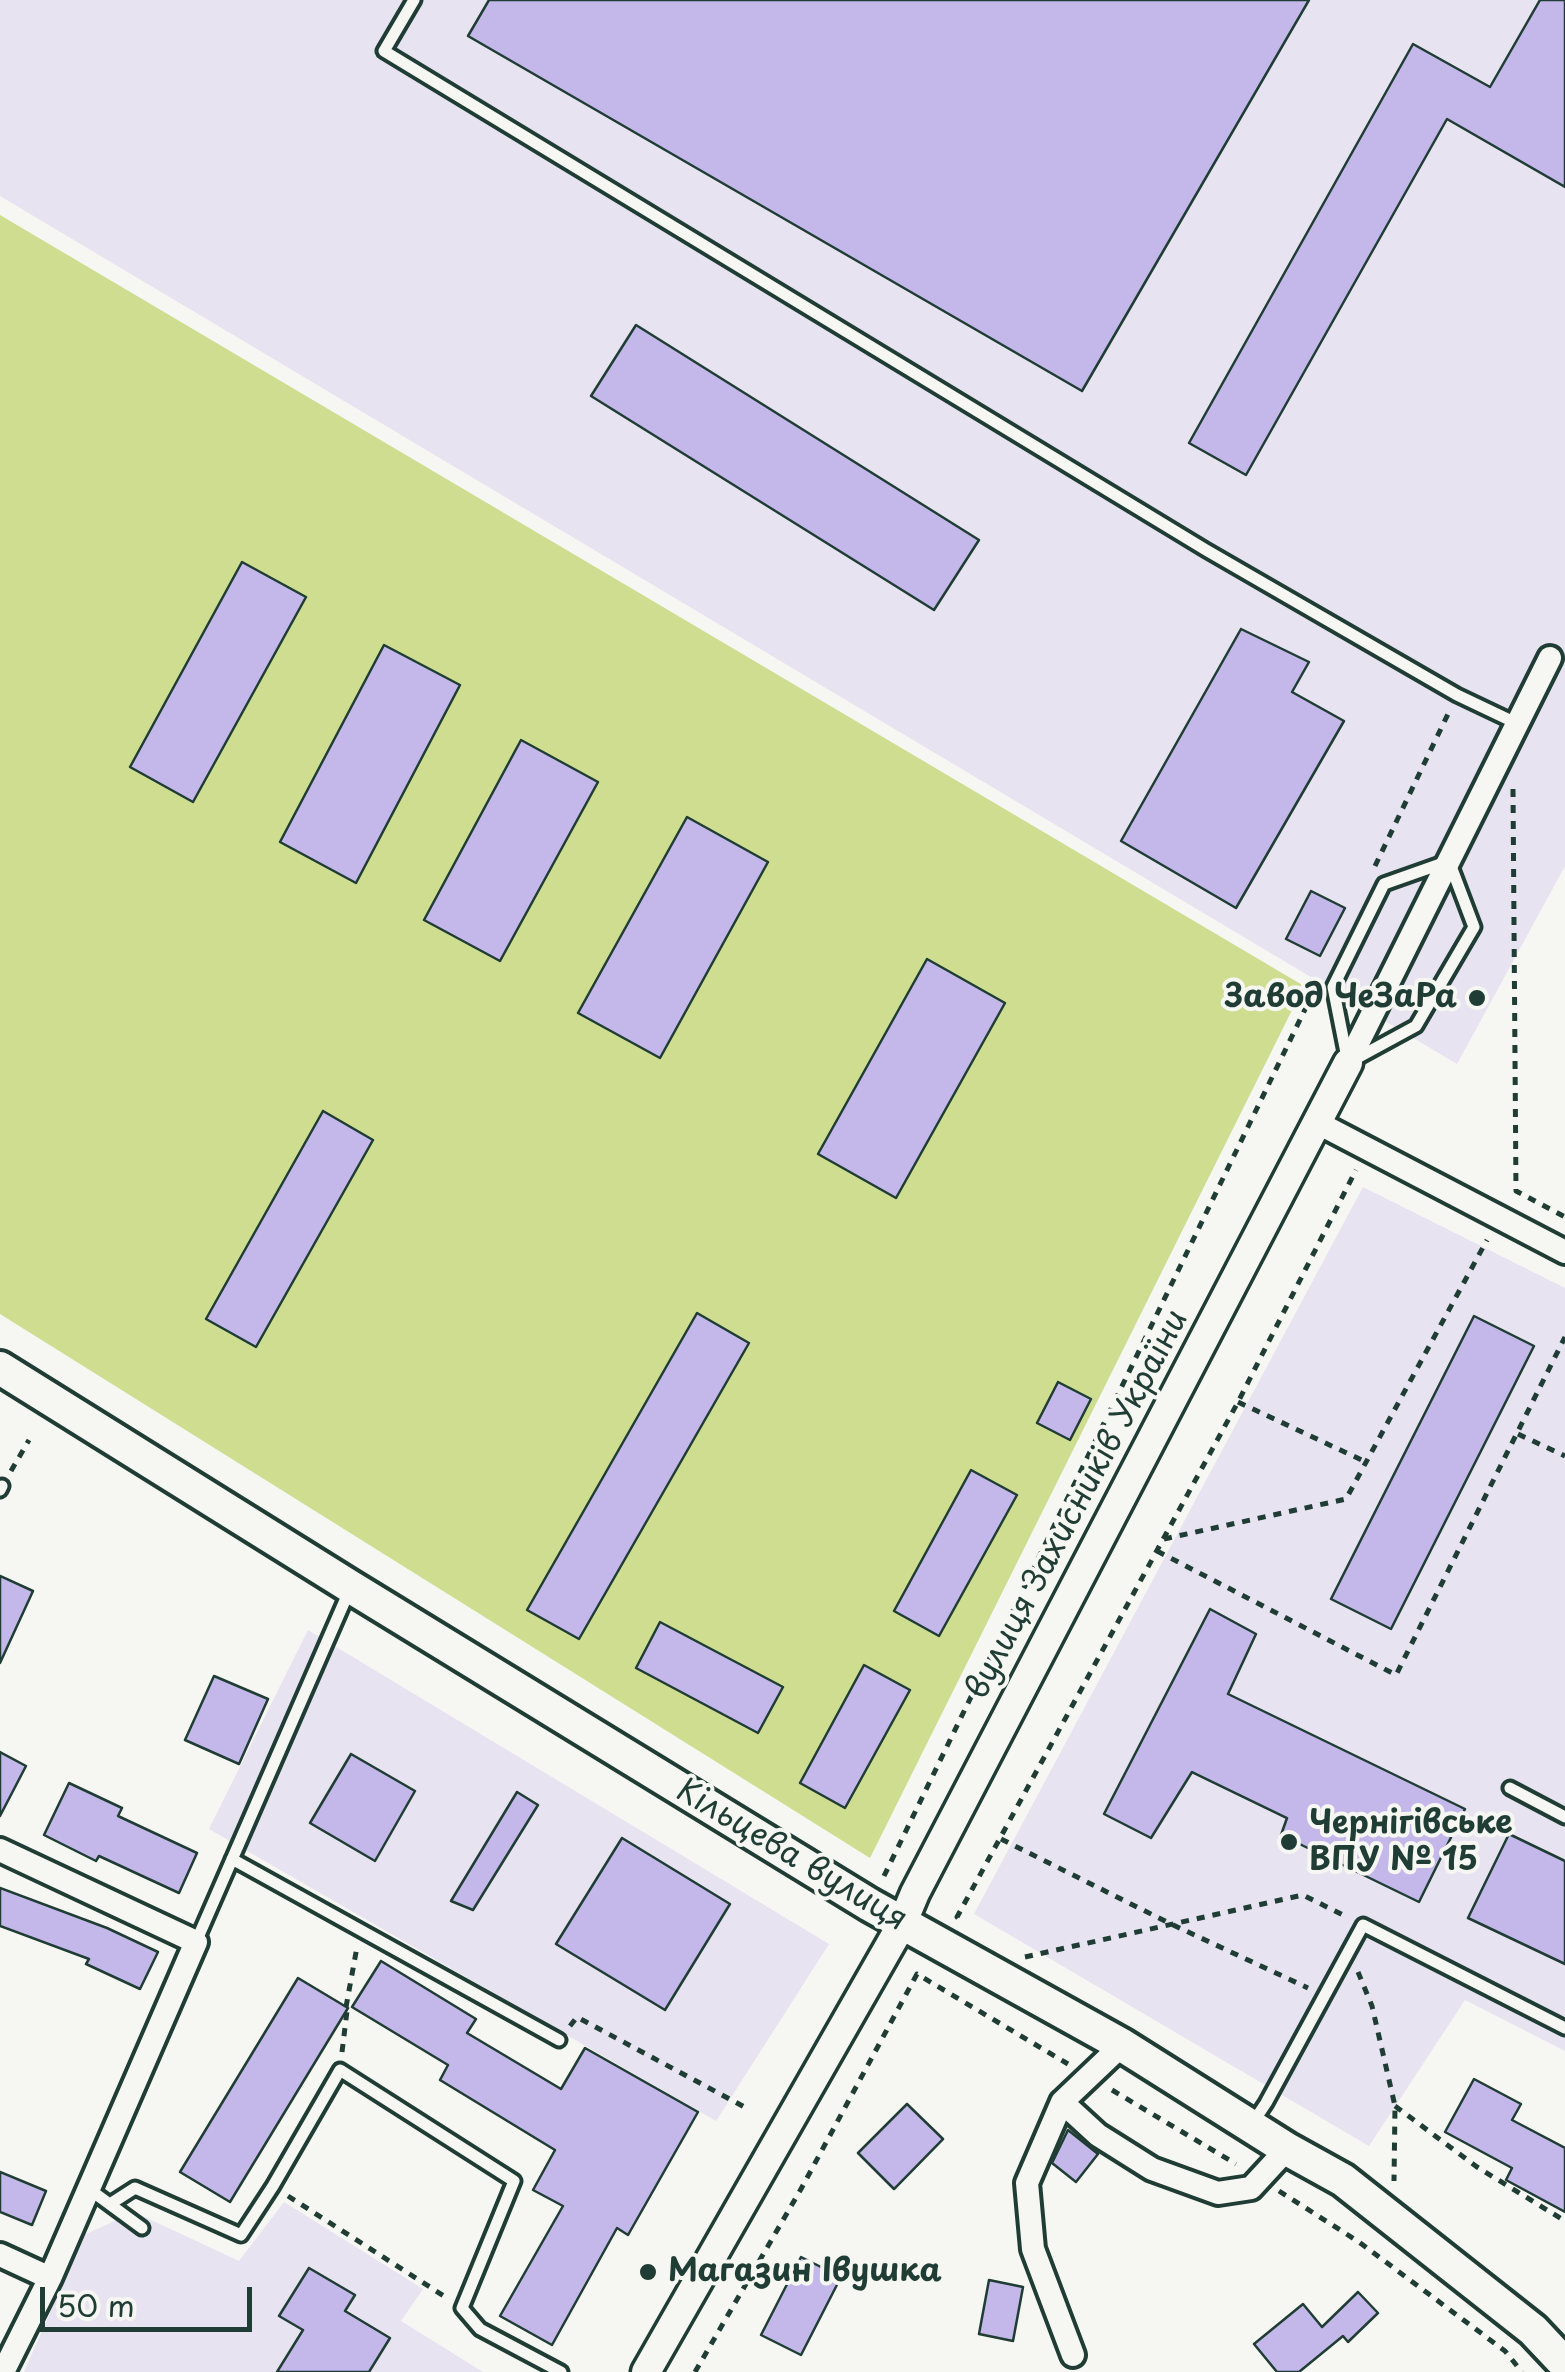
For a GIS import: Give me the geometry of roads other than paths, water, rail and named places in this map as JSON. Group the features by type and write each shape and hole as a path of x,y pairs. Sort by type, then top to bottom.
{"main road":[{"name":"Кільцева вулиця","path":"0,1368 902,1924 1122,2045 1343,2180 1533,2330 1565,2364"}],"street":[{"name":"вулиця Захисників України","path":"646,2372 902,1924 914,1894 1318,1123 1550,658"},
{"path":"1318,1123 1565,1252"},
{"path":"0,1850 196,1942 50,2278 3,2372"},
{"path":"1074,2356 1033,2249 1027,2183 1062,2102 1122,2045"},
{"path":"1062,2102 1098,2135 1152,2169 1218,2193 1251,2188 1287,2149"},
{"path":"0,2254 50,2278"}],"lane":[{"path":"414,0 384,52 1206,550 1515,729"},
{"path":"1449,861 1474,927 1416,1026 1348,1062 1333,987 1384,884 1449,861"},
{"path":"196,1942 351,1587"},
{"path":"1510,1788 1565,1817"},
{"path":"232,1858 559,2040"},
{"path":"1251,2126 1363,1924 1565,2028"},
{"path":"110,2204 135,2188 241,2235 340,2070 514,2181 462,2308 480,2329 561,2372"},
{"path":"88,2189 142,2228"}],"place":[{"name":"Завод ЧеЗаРа","path":"1477,998"},
{"name":"Чернігівське ВПУ № 15","path":"1289,1842"},
{"name":"Магазин Івушка","path":"648,2272"}]}
